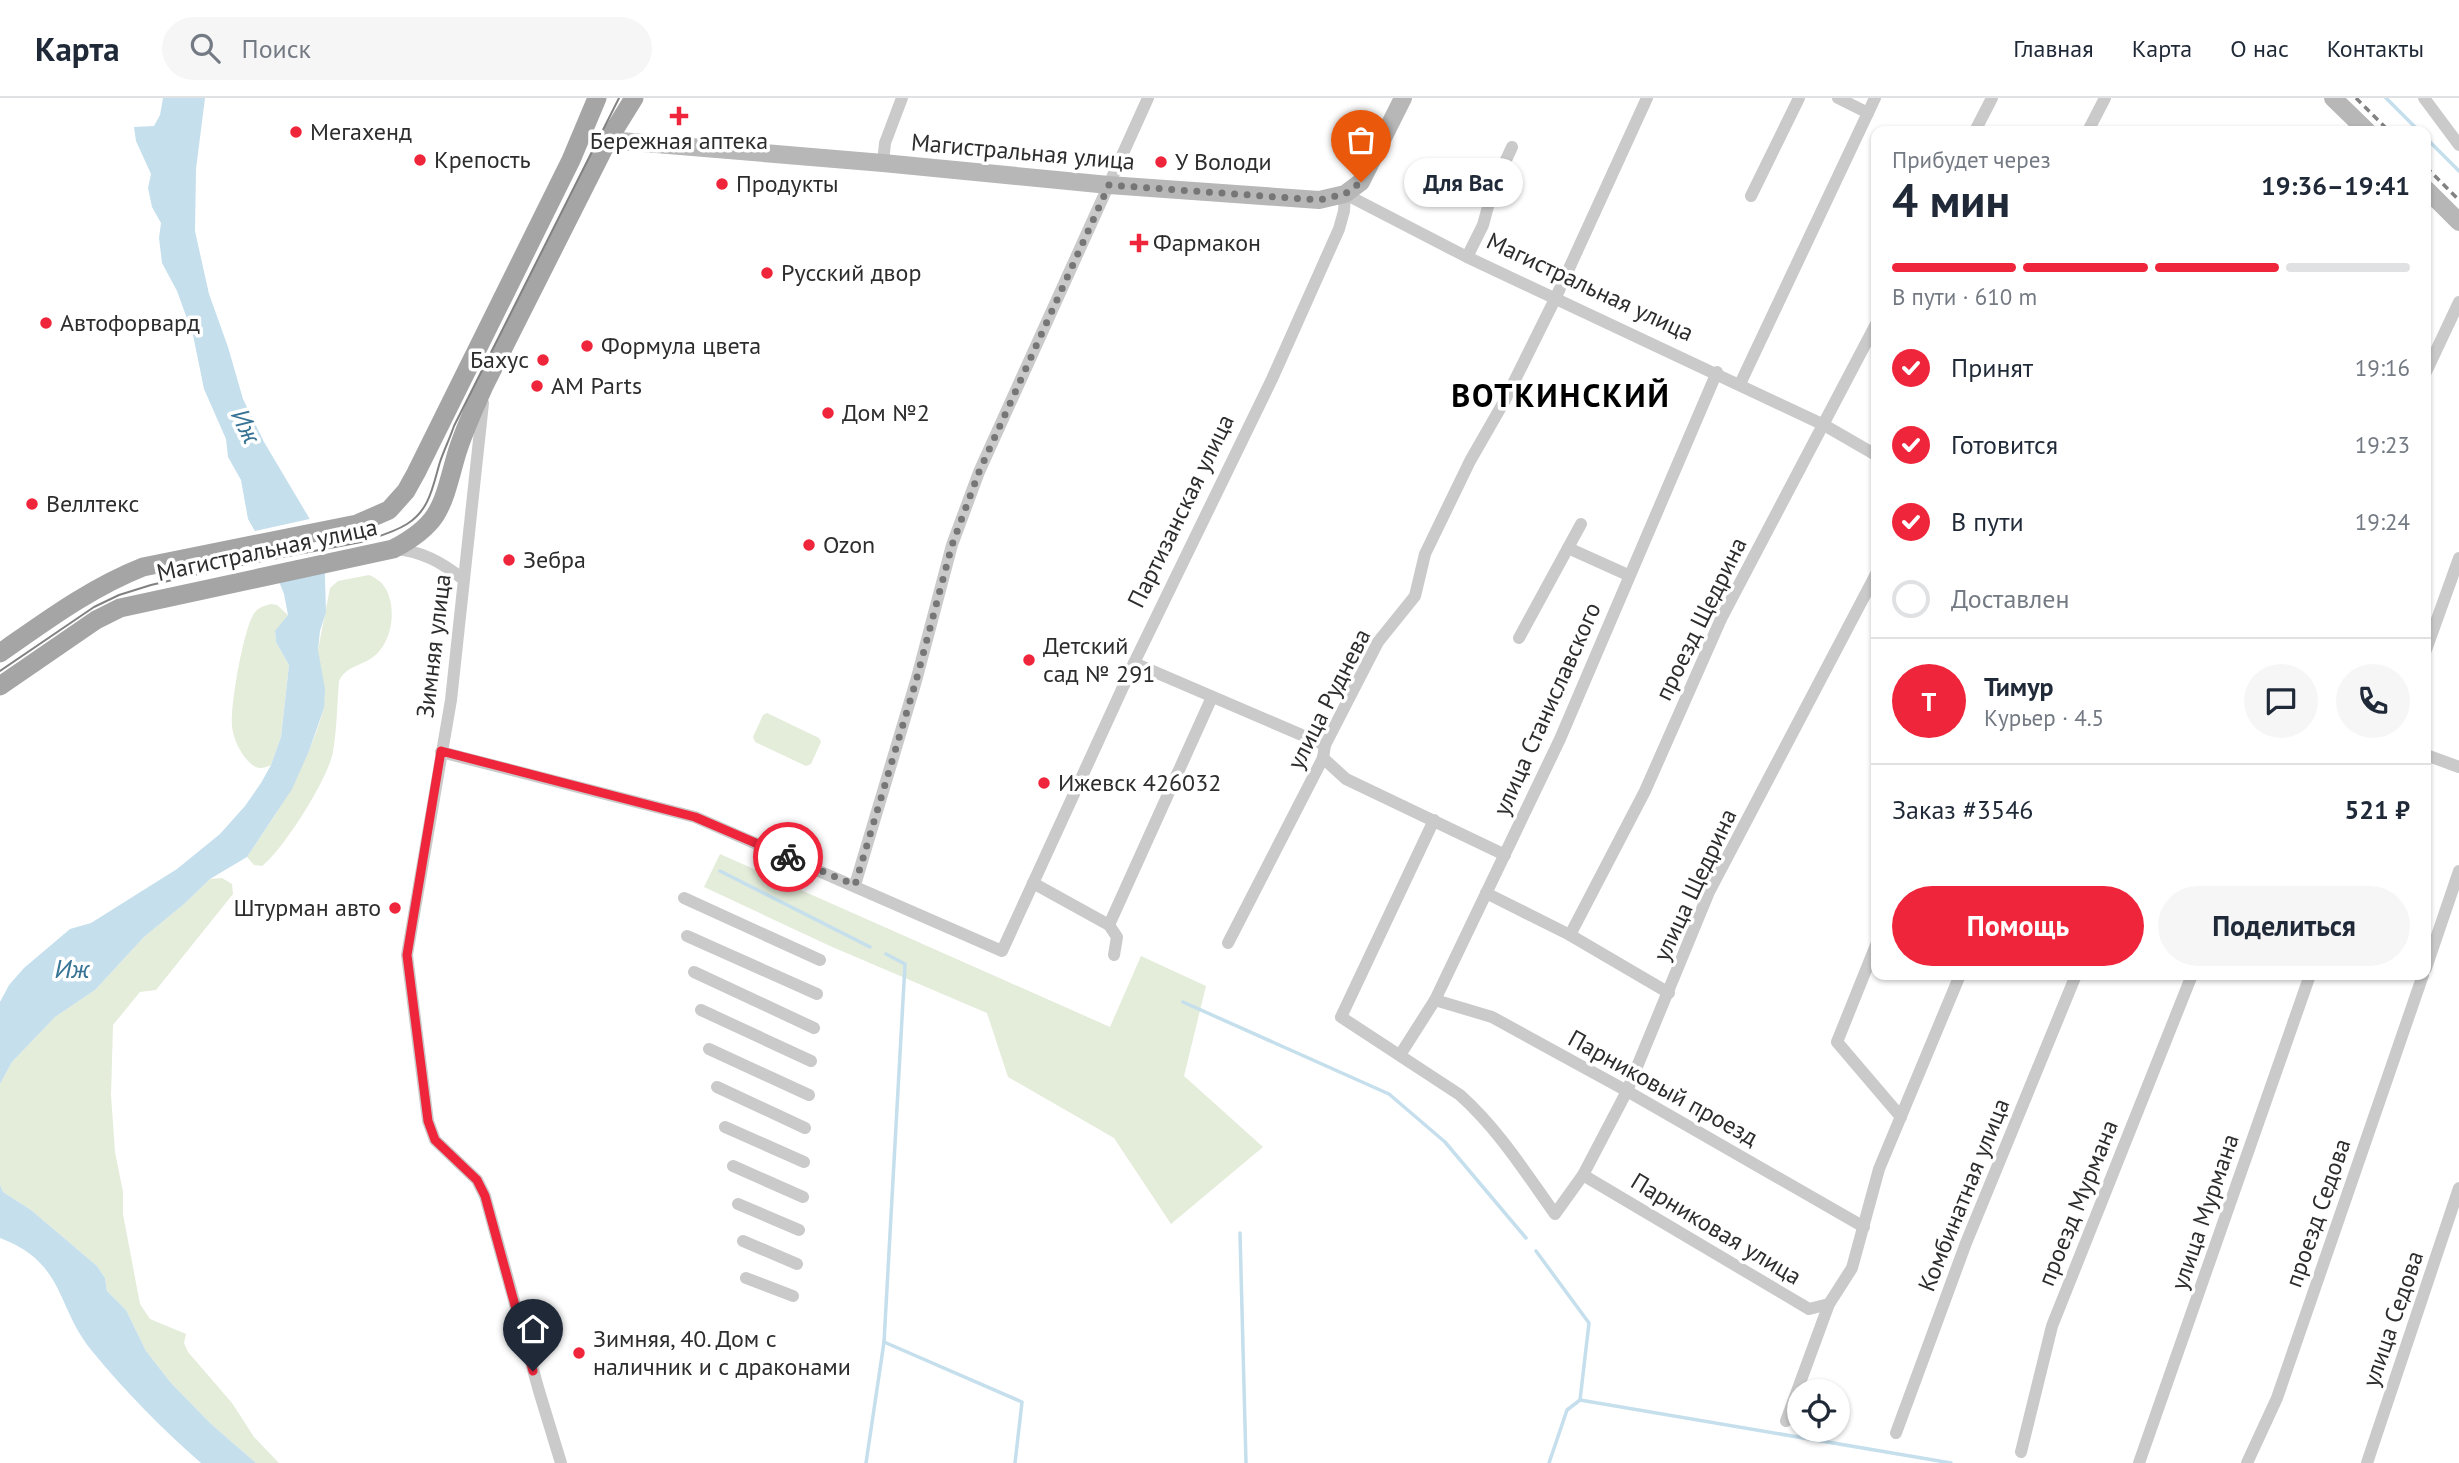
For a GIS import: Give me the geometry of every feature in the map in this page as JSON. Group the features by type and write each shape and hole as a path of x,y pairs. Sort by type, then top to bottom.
{"main road":[{"path":"583,137 597,98"},
{"path":"608,140 634,98"},
{"name":"Магистральная улица","path":"0,653 73,602 115,578 143,567 357,524 389,510 406,491 416,473 583,137 608,140 485,386 466,428 444,501 433,521 416,537 393,549 364,556 120,608 96,620 0,686"}],"street":[{"path":"883,163 885,143 902,98"},
{"path":"441,751 695,817 855,885 957,533 979,472 1148,98"},
{"path":"1345,194 1361,182 1403,98"},
{"name":"улица Руднева","path":"1228,943 1323,758 1325,745 1378,642 1415,596 1425,554 1470,461 1505,400 1556,297 1647,98"},
{"path":"1751,196 1799,98"},
{"path":"1839,98 1868,113"},
{"path":"1740,384 1875,98"},
{"path":"1978,126 1992,98"},
{"path":"2091,126 2105,98"},
{"path":"2333,98 2362,126"},
{"path":"2424,98 2459,145"},
{"name":"Магистральная улица","path":"608,140 1109,185 1319,200 1345,194 1467,257 1717,372 1824,425 1871,452"},
{"path":"1467,257 1483,225 1493,188 1512,147"},
{"name":"Партизанская улица","path":"855,885 1002,951 1134,663 1278,367 1339,229 1345,194"},
{"path":"2431,194 2459,222"},
{"path":"2431,361 2459,302"},
{"name":"проезд Щедрина","path":"1570,936 1645,791 1721,619 1871,334"},
{"name":"улица Станиславского","path":"1400,1055 1435,1000 1560,739 1717,372"},
{"name":"Зимняя улица","path":"485,386 451,700 407,955 428,1121 435,1140 477,1180 485,1196 561,1463"},
{"path":"1519,638 1581,524"},
{"path":"1568,548 1628,575"},
{"path":"393,549 412,550 429,557 463,579"},
{"path":"2431,636 2459,558"},
{"name":"улица Щедрина","path":"1400,1055 1460,1095 1501,1137 1555,1214 1583,1175 1627,1091 1670,993 1709,892 1871,584"},
{"path":"1134,663 1325,745"},
{"path":"1109,925 1212,697"},
{"path":"2431,757 2459,767"},
{"path":"1323,758 1346,779 1505,855"},
{"path":"1400,1055 1342,1017 1434,820"},
{"path":"2431,953 2459,871"},
{"path":"1032,883 1109,925 1117,937 1114,955"},
{"path":"1486,893 1570,936 1670,993"},
{"path":"684,898 820,960"},
{"path":"687,936 817,994"},
{"path":"1871,957 1837,1042 1901,1117"},
{"path":"694,972 814,1028"},
{"path":"1786,1421 1829,1304 1852,1268 1879,1169 1958,980"},
{"name":"Комбинатная улица","path":"1896,1433 1966,1243 2074,980"},
{"name":"проезд Мурмана","path":"2021,1452 2052,1326 2190,980"},
{"name":"улица Мурмана","path":"2139,1463 2308,980"},
{"name":"проезд Седова","path":"2247,1463 2277,1398 2421,980"},
{"name":"Парниковый проезд","path":"1435,1000 1492,1017 1864,1227"},
{"path":"701,1010 811,1061"},
{"path":"709,1049 809,1096"},
{"path":"717,1087 805,1128"},
{"path":"725,1127 804,1162"},
{"path":"733,1166 803,1197"},
{"name":"Парниковая улица","path":"1583,1175 1809,1309 1829,1304"},
{"name":"улица Седова","path":"2367,1463 2459,1188"},
{"path":"738,1204 799,1230"},
{"path":"743,1241 797,1264"},
{"path":"746,1278 793,1296"}],"green space":[{"path":"369,575 384,586 388,594 392,612 388,635 376,654 348,670 339,681 333,752 323,779 304,813 271,858 262,866 254,865 247,857 277,812 309,751 324,708 318,650 330,588 338,581"},
{"path":"271,604 277,605 288,615 275,632 276,642 289,665 281,737 271,765 259,768 248,761 236,740 232,727 233,703 249,624 256,611"},
{"path":"767,713 819,738 821,742 811,764 806,766 755,742 753,737 763,715"},
{"path":"720,854 1110,1027 1141,956 1206,986 1184,1076 1263,1147 1171,1224 1114,1138 1008,1077 987,1013 830,946 704,887"},
{"path":"222,878 232,884 233,894 156,990 140,992 113,1025 111,1095 115,1152 123,1192 123,1214 140,1304 150,1319 186,1334 184,1343 188,1352 232,1403 254,1437 279,1463 256,1463 211,1424 171,1383 146,1351 126,1310 107,1291 105,1278 97,1266 31,1210 3,1192 0,1185 0,1084 12,1062 55,1017 95,990 144,937 210,879"}],"water":[{"name":"Иж","path":"163,98 205,98 196,169 195,231 209,294 243,399 264,442 324,543 326,612 318,650 325,689 324,708 292,789 247,857 210,879 144,937 95,990 55,1017 12,1062 0,1084 0,1002 9,985 24,968 70,929 91,923 177,869 220,834 261,783 281,737 289,665 276,642 275,631 288,615 284,594 268,554 248,519 241,480 228,457 226,439 204,389 193,335 177,291 162,263 159,238 161,223 152,207 148,188 151,174 136,141 134,127 154,126 160,115"},
{"path":"0,1185 3,1192 31,1210 97,1266 105,1278 107,1291 126,1310 146,1351 171,1383 211,1424 256,1463 201,1463 131,1395 80,1334 48,1273 21,1248 0,1238"}],"pier":[{"path":"314,518 328,542 329,571 275,583 265,556 251,532"}],"waterway":[{"path":"2386,98 2414,126"},
{"path":"2431,143 2459,171"},
{"path":"720,871 870,947"},
{"path":"886,954 905,964 884,1342 1022,1402 1015,1463"},
{"path":"1183,1002 1389,1094 1445,1142 1526,1238"},
{"path":"1240,1233 1246,1463"},
{"path":"1536,1251 1589,1323 1580,1400 1567,1410 1549,1463"},
{"path":"866,1463 884,1342"},
{"path":"1580,1400 1951,1463"}],"tram line":[{"path":"0,671 94,607 119,595 215,570 361,542 396,530 415,518 430,496 454,426 619,98"}],"railway":[{"path":"2356,98 2384,126"},
{"path":"2431,172 2459,200"}],"way so far":[{"path":"788,857 855,885 916,681 952,545 979,472 1109,185 1319,200 1345,194 1361,182"}],"place":[{"name":"Бережная аптека","path":"679,116"},
{"name":"Мегахенд","path":"296,132"},
{"name":"Крепость","path":"420,160"},
{"name":"У Володи","path":"1161,162"},
{"name":"Для Вас","path":"1361,182"},
{"name":"Продукты","path":"722,184"},
{"name":"Фармакон","path":"1139,243"},
{"name":"Русский двор","path":"767,273"},
{"name":"Автофорвард","path":"46,323"},
{"name":"Формула цвета","path":"587,346"},
{"name":"Бахус","path":"543,360"},
{"name":"AM Parts","path":"537,386"},
{"name":"Дом №2","path":"828,413"},
{"name":"Веллтекс","path":"32,504"},
{"name":"Ozon","path":"809,545"},
{"name":"Зебра","path":"509,560"},
{"name":"Детский сад № 291","path":"1029,660"},
{"name":"Ижевск 426032","path":"1044,783"},
{"name":"Штурман авто","path":"395,908"},
{"name":"Зимняя, 40. Дом с наличник и с драконами","path":"579,1353"}],"district":[{"name":"ВОТКИНСКИЙ","path":"1561,396"}],"route":[{"path":"533,1371 485,1196 477,1180 435,1140 428,1121 407,955 441,751 695,817 788,857"}]}
